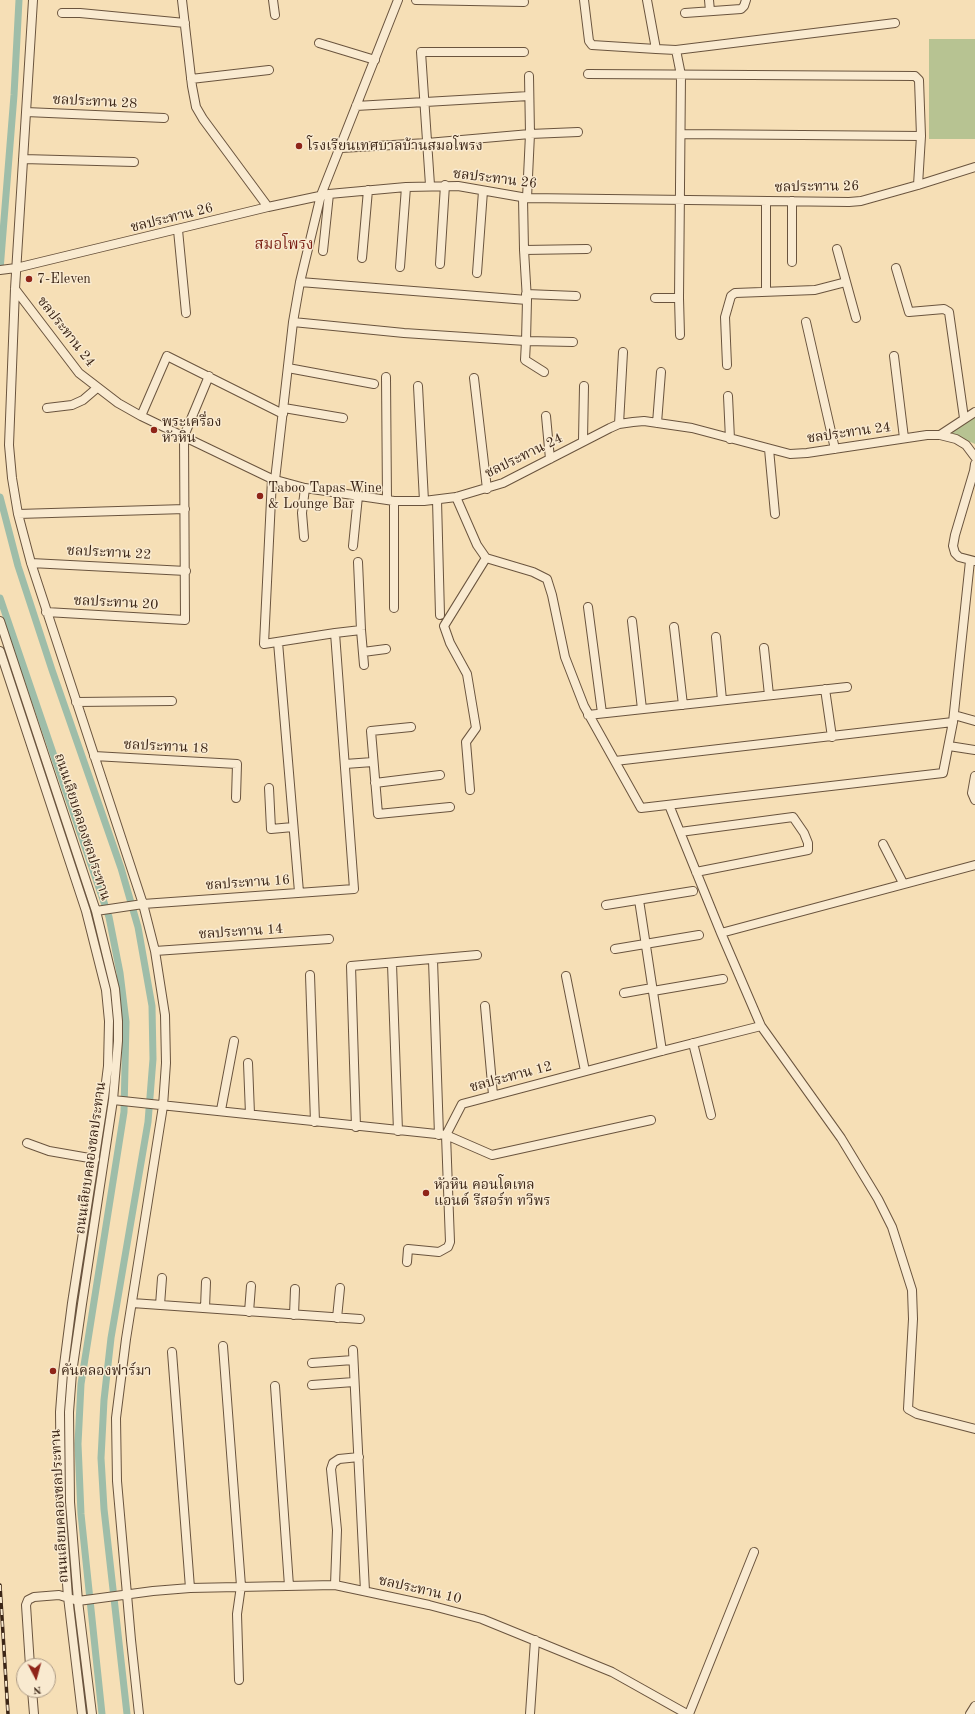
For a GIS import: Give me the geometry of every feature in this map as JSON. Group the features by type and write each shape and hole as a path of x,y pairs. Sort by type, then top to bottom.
{"street":[{"path":"33,0 15,289 9,445 12,478 18,514 46,612 143,904 155,951 165,1015 166,1063 163,1106 116,1418 117,1481 139,1714"},
{"path":"182,0 191,79 196,107 268,207"},
{"path":"273,0 275,15"},
{"path":"361,630 264,644 273,480 283,411 293,322 300,282 325,195 341,148 398,0"},
{"path":"416,0 524,2"},
{"path":"584,0 589,41 592,45 656,50 676,50 896,23"},
{"path":"647,0 656,50"},
{"path":"709,0 710,11"},
{"path":"685,13 741,9 746,0"},
{"path":"62,13 80,13 185,23"},
{"path":"319,44 375,60"},
{"path":"676,50 681,75 682,134 679,298 680,335"},
{"path":"430,186 421,52 524,52"},
{"path":"191,79 269,70"},
{"path":"588,74 918,77 920,136 918,185"},
{"path":"529,76 530,134 525,198 524,250 526,297 525,360 544,372"},
{"path":"356,106 529,96"},
{"name":"ชลประทาน 28","path":"26,112 164,118"},
{"path":"341,148 427,143 530,134 578,132"},
{"path":"682,134 920,136"},
{"path":"23,159 134,162"},
{"name":"ชลประทาน 26","path":"0,270 16,268 178,230 268,207 325,195 368,190 445,185 525,198 837,202 862,201 975,167"},
{"path":"440,264 445,185"},
{"path":"400,267 406,187"},
{"path":"362,258 368,190"},
{"path":"477,273 482,191"},
{"path":"323,251 325,195"},
{"path":"766,201 766,291"},
{"path":"792,201 792,262"},
{"path":"178,230 186,312"},
{"path":"524,250 587,249"},
{"path":"838,249 856,318"},
{"path":"896,268 909,312 944,309 949,312 964,418"},
{"path":"300,282 526,297 576,296"},
{"path":"727,365 725,317 732,296 735,293 815,290 846,282"},
{"name":"ชลประทาน 24","path":"15,289 79,373 118,403 141,416 273,480 305,488 390,500 424,501 456,497 487,489 508,480 550,459 583,440 619,424 644,421 692,428 790,454 835,449 904,438 940,435"},
{"path":"655,298 679,298"},
{"path":"293,322 526,341 573,342"},
{"path":"806,322 835,449"},
{"path":"619,424 623,352"},
{"path":"141,416 167,356 283,411 344,418"},
{"path":"894,356 904,438"},
{"path":"288,368 374,384"},
{"path":"657,423 661,372"},
{"path":"186,571 184,436 209,376"},
{"path":"386,377 394,608"},
{"path":"474,378 487,489"},
{"path":"418,386 424,501"},
{"path":"583,440 584,386"},
{"path":"47,408 83,400 97,388"},
{"path":"728,396 730,439"},
{"path":"940,435 975,412"},
{"path":"546,416 550,459"},
{"path":"940,435 956,439 966,445 975,457"},
{"path":"769,449 775,514"},
{"path":"456,497 477,546 486,558 533,572 547,580 552,595 565,657 588,715 641,808 943,774 954,719 972,561 959,557 955,553 953,546 954,534 975,464"},
{"path":"304,538 302,513 305,488"},
{"path":"353,546 358,496"},
{"path":"437,500 440,615"},
{"path":"18,514 185,509"},
{"path":"470,790 466,742 476,728 467,674 450,644 444,626 486,558"},
{"path":"358,562 364,664"},
{"name":"ชลประทาน 22","path":"31,563 186,571"},
{"name":"ชลประทาน 20","path":"46,612 184,620 186,571"},
{"path":"588,607 602,713"},
{"name":"ถนนเลียบคลองชลประทาน","path":"0,621 96,910 115,989 118,1042 113,1100 80,1312 69,1412 70,1502 78,1601 92,1714"},
{"path":"632,621 642,709"},
{"path":"674,627 683,705"},
{"path":"335,633 345,764 374,762"},
{"path":"716,637 722,700"},
{"path":"278,642 299,892"},
{"path":"764,648 769,695"},
{"path":"363,652 386,649"},
{"name":"ถนนเลียบคลองชลประทาน","path":"0,651 86,911 106,990 109,1021 108,1066 72,1303 63,1372 60,1412 61,1503 68,1597 82,1714"},
{"path":"588,715 847,687"},
{"path":"825,689 832,736"},
{"path":"76,702 172,701"},
{"path":"615,761 832,736 954,719 975,721"},
{"path":"412,727 371,731 378,814 450,807"},
{"path":"949,746 975,750"},
{"name":"ชลประทาน 18","path":"94,756 237,764 236,798"},
{"name":"ชลประทาน 16","path":"96,910 143,904 354,888 345,764"},
{"path":"375,783 440,775"},
{"path":"975,776 972,793 975,800"},
{"path":"268,788 271,829 293,827"},
{"path":"669,805 720,933 761,1026 841,1138 878,1199 892,1227 912,1290 913,1319 908,1409 917,1414 975,1429"},
{"path":"680,832 793,816 804,833 808,843 808,850 696,872"},
{"path":"883,844 903,883"},
{"path":"720,933 975,865"},
{"path":"606,905 693,891"},
{"path":"639,900 662,1051"},
{"path":"615,949 699,935"},
{"name":"ชลประทาน 14","path":"155,951 329,939"},
{"path":"356,1127 351,966 392,964 477,955"},
{"path":"407,1262 408,1249 439,1252 448,1247 450,1242 433,960"},
{"path":"392,964 398,1131"},
{"path":"310,975 315,1122"},
{"path":"566,976 585,1071"},
{"path":"624,993 724,979"},
{"path":"485,1006 493,1095"},
{"name":"ชลประทาน 12","path":"443,1135 462,1104 761,1026"},
{"path":"221,1110 234,1041"},
{"path":"693,1043 711,1115"},
{"path":"248,1063 250,1114"},
{"path":"113,1100 163,1106 221,1110 356,1127 443,1135 492,1155 651,1120"},
{"path":"27,1143 49,1151 94,1159"},
{"path":"160,1305 162,1278"},
{"path":"204,1308 206,1282"},
{"path":"249,1312 251,1286"},
{"path":"337,1318 340,1288"},
{"path":"294,1315 295,1289"},
{"path":"132,1304 360,1319"},
{"path":"223,1346 241,1586 237,1614 239,1680"},
{"path":"353,1350 365,1591"},
{"path":"172,1352 190,1588"},
{"path":"312,1363 353,1360"},
{"path":"312,1385 354,1382"},
{"path":"275,1386 289,1586"},
{"path":"335,1585 336,1530 331,1469 333,1463 339,1459 359,1457"},
{"path":"688,1714 754,1552"},
{"name":"ชลประทาน 10","path":"78,1601 153,1591 190,1588 335,1585 429,1605 482,1619 612,1672 688,1714"},
{"path":"30,1658 26,1602 34,1597 59,1595 78,1601"},
{"path":"530,1714 535,1640"},
{"path":"33,1698 34,1714"},
{"path":"970,1714 975,1706"}],"green space":[{"path":"929,39 975,39 975,139 929,139"},
{"path":"975,417 975,444 949,432"}],"waterway":[{"path":"0,270 14,95 19,0"},
{"path":"0,497 18,566 52,670 121,868 138,927 152,1006 153,1059 148,1122 111,1338 104,1400 101,1458 104,1509 127,1714"},
{"path":"0,598 109,917 120,973 126,1022 124,1112 81,1384 78,1444 81,1514 102,1714"}],"railway":[{"path":"0,1585 8,1714"}],"place":[{"name":"โรงเรียนเทศบาลบ้านสมอโพรง","path":"299,146"},
{"name":"7-Eleven","path":"29,279"},
{"name":"พระเครื่อง หัวหิน","path":"154,430"},
{"name":"Taboo Tapas Wine & Lounge Bar","path":"260,496"},
{"name":"หัวหิน คอนโดเทล แอนด์ รีสอร์ท ทวีพร","path":"426,1193"},
{"name":"คันคลองฟาร์มา","path":"53,1371"}],"district":[{"name":"สมอโพรง","path":"284,245"}]}
